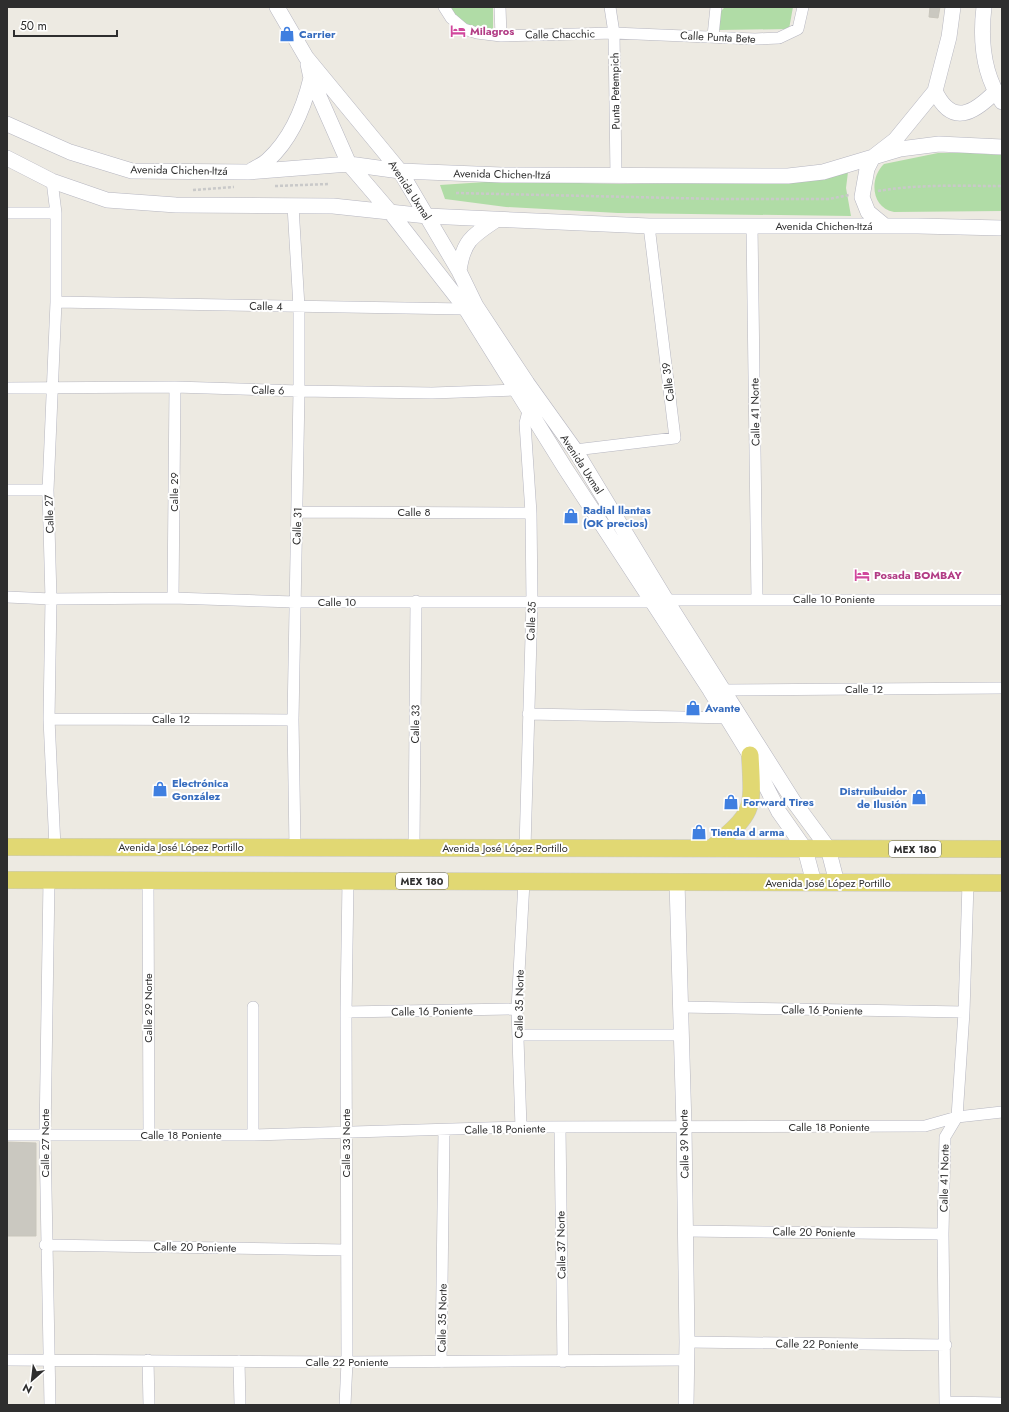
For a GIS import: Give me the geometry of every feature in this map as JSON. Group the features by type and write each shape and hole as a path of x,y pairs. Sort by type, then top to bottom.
{"main road":[{"name":"Avenida Uxmal","path":"277,7 306,57 400,171 459,271 471,308"},
{"path":"886,226 868,212 862,193 866,169 873,157 895,140 935,91 949,37 954,7"},
{"path":"935,91 940,102 948,109 961,114 971,112 998,97 986,68 981,32 984,7"},
{"name":"Avenida Uxmal","path":"306,57 311,78 350,164 471,308 659,601 725,690 734,718 750,755 779,812 805,849 814,883"},
{"path":"248,172 268,161 288,136 305,101 311,78"},
{"name":"Avenida Chichen-Itzá","path":"7,124 70,152 132,171 248,172 350,164 400,171 502,175 788,176 824,172 900,149 939,144 1002,147"},
{"name":"Avenida Chichen-Itzá","path":"7,158 52,181 107,200 176,205 333,206 427,216 649,226 886,226 1002,228"},
{"path":"459,271 460,260 467,241 475,233 496,220"},
{"name":"Avenida Uxmal","path":"535,407 574,450 710,690 734,718 828,848 837,883"},
{"path":"712,848 744,820 749,809 752,797 750,755"},
{"name":"Avenida José López Portillo","path":"7,847 1002,849"},
{"name":"Avenida José López Portillo","path":"7,880 1002,883"},
{"name":"Calle 39 Norte","path":"677,882 684,1127 688,1360 686,1405"}],"street":[{"name":"Calle Chacchic","path":"444,7 451,18 464,29 477,33 501,36 614,33"},
{"path":"500,7 501,36"},
{"name":"Punta Petempich","path":"610,7 614,33 616,176"},
{"path":"713,36 716,7"},
{"name":"Calle Punta Bete","path":"614,33 713,36 755,39 779,38 798,30 803,7"},
{"name":"Calle 27","path":"52,181 56,214 56,302 51,388 48,490 51,599 49,719 55,847"},
{"name":"Calle 31","path":"293,206 299,307 298,512 293,720 295,847"},
{"path":"7,213 56,214"},
{"name":"Calle 39","path":"574,450 675,438 649,226"},
{"name":"Calle 41 Norte","path":"752,226 757,599"},
{"name":"Calle 4","path":"56,302 299,307 471,308"},
{"name":"Calle 6","path":"7,388 175,386 299,391 432,393 521,387"},
{"name":"Calle 29","path":"174,598 175,386"},
{"name":"Calle 35","path":"525,848 532,602 531,513 525,419 535,407"},
{"path":"7,490 48,490"},
{"name":"Calle 8","path":"298,512 531,513"},
{"name":"Calle 10","path":"7,597 51,599 174,598 295,602 659,601"},
{"name":"Calle 10 Poniente","path":"659,601 757,599 1002,600"},
{"name":"Calle 33","path":"414,848 416,601"},
{"name":"Calle 12","path":"725,690 1002,688"},
{"path":"528,714 734,718"},
{"name":"Calle 12","path":"49,719 293,720"},
{"name":"Calle 27 Norte","path":"49,880 44,1136 45,1245 50,1405"},
{"name":"Calle 29 Norte","path":"148,881 149,1135"},
{"name":"Calle 33 Norte","path":"345,1405 347,1362 346,1012 348,881"},
{"name":"Calle 35 Norte","path":"521,1127 517,1009 524,882"},
{"name":"Calle 41 Norte","path":"945,1404 946,1345 943,1234 945,1137 957,1117 964,1012 968,883"},
{"path":"253,1007 253,1135"},
{"name":"Calle 16 Poniente","path":"680,1007 964,1012"},
{"name":"Calle 16 Poniente","path":"346,1012 517,1009"},
{"path":"518,1035 681,1035"},
{"name":"Calle 18 Poniente","path":"7,1135 253,1135 444,1131 521,1127 925,1126 957,1117 1002,1112"},
{"name":"Calle 37 Norte","path":"560,1128 563,1362"},
{"name":"Calle 35 Norte","path":"441,1362 444,1131"},
{"name":"Calle 20 Poniente","path":"685,1231 943,1234"},
{"name":"Calle 20 Poniente","path":"45,1245 346,1250"},
{"name":"Calle 22 Poniente","path":"687,1342 946,1345"},
{"name":"Calle 22 Poniente","path":"7,1360 563,1362 688,1360"},
{"path":"148,1360 148,1405"},
{"path":"239,1361 240,1405"},
{"path":"945,1404 1002,1403"}],"path":[{"path":"456,193 719,199 829,199 900,188 1002,186"}],"green space":[{"path":"450,7 493,7 493,31 468,25 458,18"},
{"path":"725,7 793,7 789,29 719,30 721,11"},
{"path":"938,153 1002,155 1002,211 894,212 881,205 875,192 875,184 879,170 884,164"},
{"path":"848,172 846,188 851,216 618,213 506,207 445,199 440,185 500,181 619,184 765,182 828,178"}],"building":[{"path":"930,7 940,7 938,18 929,17"},
{"path":"7,1142 36,1143 36,1236 7,1236"}],"place":[{"name":"Milagros","path":"458,31"},
{"name":"Carrier","path":"287,34"},
{"name":"Radial llantas (OK precios)","path":"571,516"},
{"name":"Posada BOMBAY","path":"862,575"},
{"name":"Avante","path":"693,708"},
{"name":"Electrónica González","path":"160,789"},
{"name":"Distruibuidor de Ilusión","path":"919,797"},
{"name":"Forward Tires","path":"731,802"},
{"name":"Tienda d arma","path":"699,832"}]}
